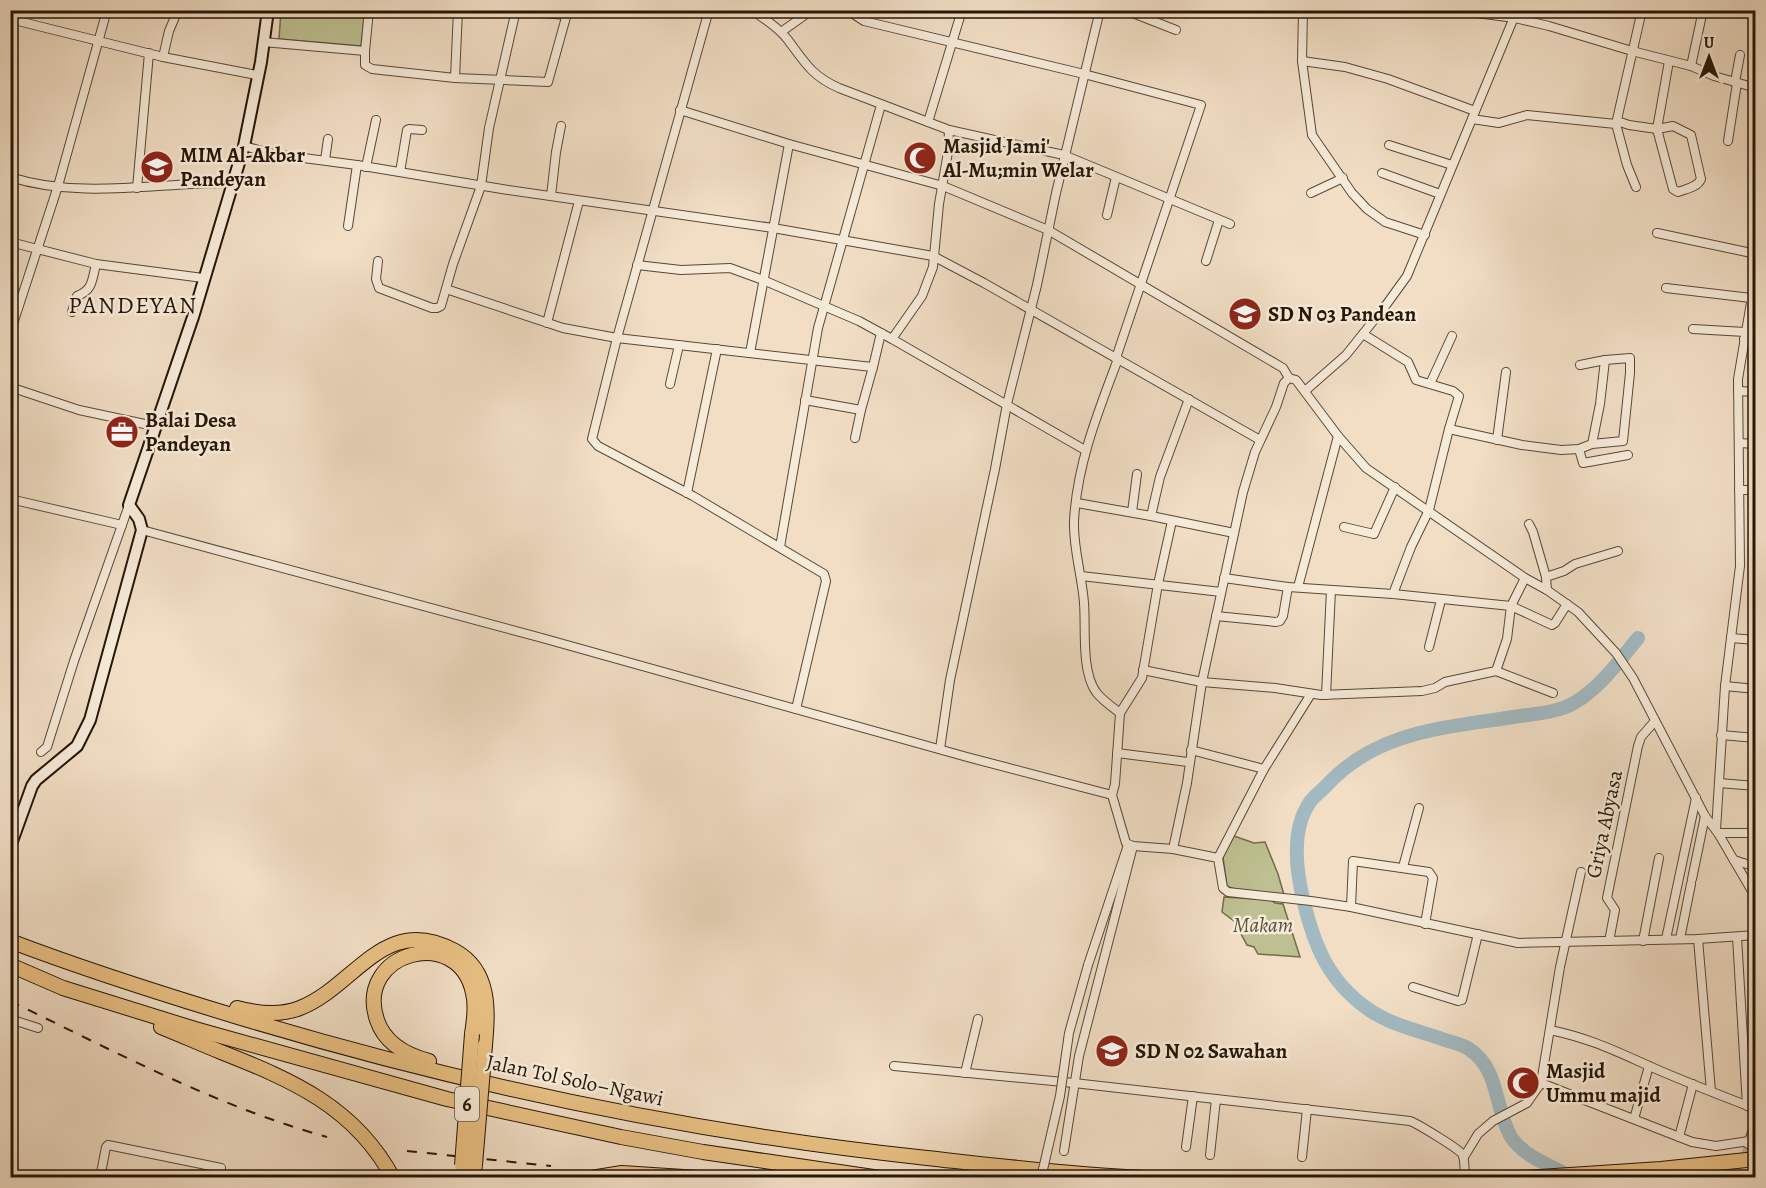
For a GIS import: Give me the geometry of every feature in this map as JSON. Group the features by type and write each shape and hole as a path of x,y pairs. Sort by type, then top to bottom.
{"highway":[{"name":"Jalan Tol Solo–Ngawi","path":"10,941 154,992 294,1034 396,1062 612,1112 835,1148 996,1166 1148,1178"},
{"path":"24,946 56,952 236,1008 266,1013 290,1011 311,1002 374,954 391,945 408,941 428,941 459,953 475,968 485,989 487,1001 485,1045 468,1171"},
{"path":"468,1171 472,1034 475,1001 473,990 468,978 454,962 434,954 416,952 395,962 383,974 376,987 375,1015 381,1030 402,1051 423,1059 603,1105 612,1112"},
{"name":"6","path":"10,965 63,988 241,1042 447,1099 703,1152 880,1178"},
{"path":"63,988 76,995 153,1023 309,1091 337,1110 359,1131 379,1154 393,1178"},
{"path":"1523,1178 1661,1169 1755,1159"},
{"path":"591,1178 622,1173 699,1178"}],"street":[{"path":"10,333 58,186 107,10"},
{"path":"163,57 169,31 178,10"},
{"path":"41,752 47,747 74,661 193,317 244,147 268,10"},
{"path":"369,10 365,51 367,68 455,78 549,81 568,13 502,10"},
{"path":"455,78 458,10"},
{"path":"709,10 616,338 593,441 598,446 687,493 823,573 826,579 796,709"},
{"path":"752,10 781,32 809,69 822,80 949,130 1064,155 1230,224"},
{"path":"781,32 812,10"},
{"path":"847,10 864,21 1202,105 1168,199 1085,450 1077,503 1075,544 1081,576 1090,680 1096,692 1120,713"},
{"path":"928,122 962,10"},
{"path":"940,749 950,680 1007,404 1100,10"},
{"path":"1125,10 1176,30"},
{"path":"1303,10 1302,61 1312,135 1354,197 1385,222 1425,235"},
{"path":"1453,10 1516,14 1632,51 1691,66 1755,88"},
{"path":"1636,187 1627,165 1616,123 1642,10"},
{"path":"1691,66 1703,10"},
{"path":"1746,10 1755,13"},
{"path":"378,261 376,279 379,288 437,308 441,306 481,186 489,128 516,11"},
{"path":"1305,391 1346,356 1407,276 1516,14"},
{"path":"10,19 163,57 257,75"},
{"path":"263,42 365,51"},
{"path":"137,188 149,53"},
{"path":"1728,141 1740,56"},
{"path":"1302,61 1346,67 1388,79 1498,123 1527,115 1657,129 1673,126 1691,135 1701,179 1701,182 1678,192 1675,192 1657,129 1669,61"},
{"path":"780,547 818,328 881,105"},
{"path":"680,110 789,144 943,186 1048,230 1283,368 1289,378 1296,380 1338,436 1366,468 1525,578 1567,604 1592,625 1617,653 1705,816 1717,832 1755,898"},
{"path":"366,167 376,120"},
{"path":"551,196 561,126"},
{"path":"400,172 407,130 422,130"},
{"path":"892,339 924,291 933,267 949,130"},
{"path":"325,160 328,139"},
{"path":"750,353 789,144"},
{"path":"1389,145 1452,165"},
{"path":"244,147 273,154 325,160 481,186 773,228 933,256 1260,440"},
{"path":"348,226 357,165"},
{"path":"1382,173 1440,194"},
{"path":"10,177 58,186 100,189 232,183"},
{"path":"1107,215 1116,177"},
{"path":"1311,193 1343,178"},
{"path":"547,323 579,201"},
{"path":"1206,261 1219,220"},
{"path":"1656,233 1755,254"},
{"path":"10,242 96,264 203,278"},
{"path":"72,312 77,296 89,289 96,264"},
{"path":"637,265 681,270 730,268 763,280 881,333 1085,450"},
{"path":"1717,832 1725,686 1740,566 1738,391 1755,273"},
{"path":"1666,288 1751,298"},
{"path":"446,290 547,323 616,338 873,367"},
{"path":"1693,329 1745,336 1755,340"},
{"path":"855,438 881,333"},
{"path":"1363,334 1408,362 1416,380 1458,394 1429,510 1411,547 1393,594"},
{"path":"1430,384 1452,336"},
{"path":"670,384 679,345"},
{"path":"687,493 717,349"},
{"path":"1449,429 1497,440 1561,450 1579,449 1592,444 1624,440 1630,358 1580,365"},
{"path":"1592,444 1605,360"},
{"path":"1497,440 1506,372"},
{"path":"1173,849 1202,682 1250,467 1284,383 1289,378"},
{"path":"10,387 79,410 154,426"},
{"path":"1738,391 1755,392"},
{"path":"1151,516 1160,477 1189,399"},
{"path":"805,400 861,410"},
{"path":"1298,587 1338,436"},
{"path":"1739,443 1755,444"},
{"path":"1579,449 1583,463 1628,455"},
{"path":"1132,512 1137,474"},
{"path":"1344,527 1374,534 1395,487"},
{"path":"1739,490 1755,490"},
{"path":"10,499 122,525"},
{"path":"1077,503 1132,512 1234,534"},
{"path":"10,847 32,786 36,780 77,746 90,720 142,530 139,519 129,505"},
{"path":"1172,521 1143,670 1139,684 1120,713 1115,784 1112,795 1121,821 1124,840 1131,845 1173,849 1218,858"},
{"path":"1529,524 1546,577 1547,590"},
{"path":"142,530 1112,795"},
{"path":"1546,577 1564,571 1573,565 1618,551"},
{"path":"1081,576 1221,592"},
{"path":"1224,578 1288,587 1393,594 1511,606 1552,625 1567,604"},
{"path":"1496,670 1507,639 1511,606 1525,578"},
{"path":"1216,616 1280,621 1288,587"},
{"path":"1326,695 1331,590"},
{"path":"1429,647 1441,600"},
{"path":"1731,638 1755,640"},
{"path":"1143,670 1202,682 1326,695 1422,691 1435,688 1445,682 1496,670 1553,693"},
{"path":"1725,686 1755,689"},
{"path":"1311,694 1264,769 1218,858 1223,888 1226,892 1311,901 1518,943 1698,939 1755,935"},
{"name":"Griya Abyasa","path":"1610,936 1615,910 1607,898 1638,746 1641,737 1655,721"},
{"path":"1721,735 1755,738"},
{"path":"1191,750 1264,769"},
{"path":"1117,753 1188,762"},
{"path":"1719,783 1755,786"},
{"path":"1666,939 1696,798"},
{"path":"1403,867 1419,808"},
{"path":"1680,939 1705,816"},
{"path":"1717,832 1755,833"},
{"path":"1041,1178 1060,1096 1069,1033 1088,965 1131,845"},
{"path":"1064,1151 1084,1034 1131,845"},
{"path":"1644,940 1659,858"},
{"path":"1734,860 1755,867"},
{"path":"1351,908 1353,861 1429,872 1433,875 1425,924"},
{"path":"1464,1157 1478,1134 1493,1121 1527,1103 1541,1083 1565,943 1581,872"},
{"path":"1413,987 1458,1001 1462,1000 1478,934"},
{"path":"1737,937 1747,1106"},
{"path":"1698,939 1711,1091"},
{"path":"10,1018 38,1028"},
{"path":"964,1073 978,1018"},
{"path":"1550,1030 1595,1041 1649,1066 1755,1109"},
{"path":"894,1066 1074,1083 1410,1121 1424,1127 1458,1149 1464,1157 1465,1173"},
{"path":"1634,1119 1649,1066"},
{"path":"1541,1083 1703,1145 1749,1143 1755,1121"},
{"path":"1679,1137 1693,1084"},
{"path":"1186,1147 1193,1096"},
{"path":"1210,1155 1216,1099"},
{"path":"1302,1157 1307,1109"},
{"path":"100,1178 108,1145 221,1168"}],"green space":[{"path":"281,11 365,11 361,46 279,39"},
{"name":"Makam","path":"1234,836 1254,843 1265,842 1284,895 1236,890 1227,886 1223,857"},
{"name":"Makam","path":"1224,897 1271,900 1283,904 1300,957 1258,954 1254,947 1247,945 1234,921 1222,912"}],"waterway":[{"path":"1571,1177 1531,1156 1511,1137 1491,1078 1479,1057 1462,1045 1407,1028 1377,1015 1354,998 1333,974 1318,947 1307,916 1298,875 1298,837 1304,813 1312,800 1346,768 1367,754 1389,743 1437,729 1560,709 1574,703 1601,682 1638,638"}],"tunnel":[{"path":"1740,1178 1748,1144"}],"railway":[{"path":"10,1001 205,1094 327,1137"},
{"path":"407,1151 551,1166"}],"place":[{"name":"Masjid Jami' Al-Mu;min Welar","path":"920,158"},
{"name":"MIM Al-Akbar Pandeyan","path":"157,167"},
{"name":"SD N 03 Pandean","path":"1245,314"},
{"name":"Balai Desa Pandeyan","path":"122,432"},
{"name":"SD N 02 Sawahan","path":"1112,1051"},
{"name":"Masjid Ummu majid","path":"1523,1083"}],"district":[{"name":"PANDEYAN","path":"133,305"}]}
